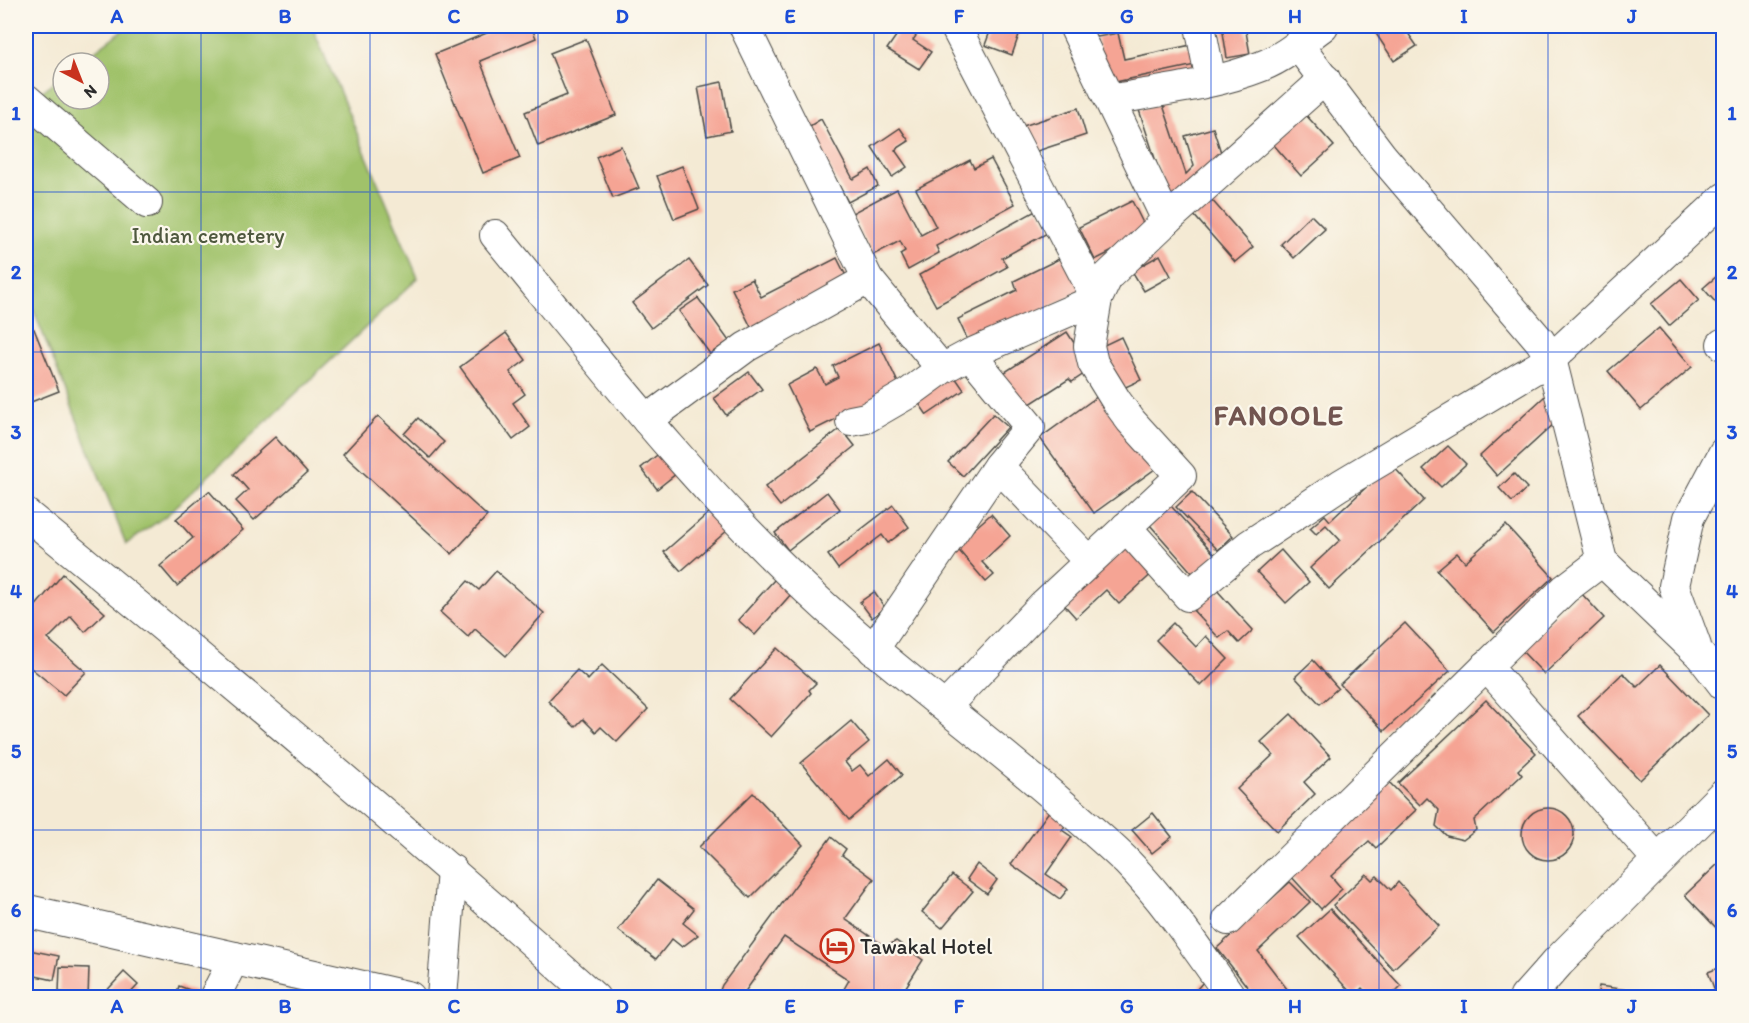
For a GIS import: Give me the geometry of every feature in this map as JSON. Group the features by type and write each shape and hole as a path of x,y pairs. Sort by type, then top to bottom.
{"street":[{"path":"744,26 868,279 942,369"},
{"path":"955,26 1097,299"},
{"path":"1074,26 1167,220"},
{"path":"1200,26 1211,81"},
{"path":"1110,100 1211,81 1262,66 1298,45 1323,26"},
{"path":"1298,45 1382,156 1540,341 1551,359 1602,561 1700,654 1724,687"},
{"path":"945,707 1042,606 1181,476 1131,421 1101,380 1092,363 1089,346 1097,299 1108,276 1167,220 1325,79"},
{"path":"26,99 147,203"},
{"path":"1126,527 1188,596 1249,544 1340,485 1551,359 1724,198"},
{"path":"495,235 647,420 726,509 792,575 873,650 1026,771 1128,862 1177,921 1232,998"},
{"path":"647,420 746,347 868,279"},
{"path":"851,421 866,418 875,413 909,393 942,369 970,354 1097,299"},
{"path":"873,650 998,466 1030,427 970,354"},
{"path":"1700,654 1674,586 1689,518 1724,452"},
{"path":"998,466 1089,561"},
{"path":"26,514 155,619 452,870 595,998"},
{"path":"1228,920 1565,590 1602,561"},
{"path":"1486,666 1659,861"},
{"path":"1526,998 1558,962 1723,798"},
{"path":"442,998 452,870"},
{"path":"26,911 409,998"},
{"path":"214,998 235,957"}],"green space":[{"name":"Indian cemetery","path":"128,26 312,26 418,278 167,515 126,544 26,291 26,104 51,84 51,111 111,111 111,51 95,51"}],"building":[{"path":"504,26 531,26 536,38 480,61 520,158 483,173 435,54"},
{"path":"903,26 923,26 913,40 931,52 919,69 887,49"},
{"path":"992,26 1022,26 1012,55 985,45"},
{"path":"1222,26 1245,26 1250,54 1227,58"},
{"path":"1371,26 1403,26 1417,46 1394,61"},
{"path":"1118,33 1124,59 1196,44 1200,64 1106,84 1097,37"},
{"path":"586,39 616,115 538,146 525,112 567,95 550,53"},
{"path":"722,82 731,131 707,136 698,87"},
{"path":"1162,102 1186,174 1194,166 1185,136 1213,128 1226,168 1169,201 1139,110"},
{"path":"1078,108 1086,135 1028,154 1020,127"},
{"path":"1305,114 1334,146 1301,176 1273,144"},
{"path":"821,119 853,179 870,169 878,186 848,202 808,127"},
{"path":"900,128 909,141 895,150 907,167 892,177 872,147"},
{"path":"621,146 639,188 613,198 596,157"},
{"path":"991,159 1015,204 936,246 939,253 908,270 900,254 905,251 900,241 873,255 852,213 897,189 921,235 936,227 916,189 970,160 974,168"},
{"path":"682,166 699,209 674,219 657,176"},
{"path":"1210,198 1253,247 1235,262 1192,213"},
{"path":"1132,201 1148,233 1095,260 1079,227"},
{"path":"1039,209 1051,231 1002,258 1007,267 936,306 919,275"},
{"path":"1311,215 1325,229 1294,258 1281,244"},
{"path":"1160,255 1171,276 1144,291 1132,271"},
{"path":"1065,256 1082,291 970,345 958,319 1017,290 1014,281"},
{"path":"837,258 848,280 752,329 732,289 752,279 761,297"},
{"path":"689,260 708,285 651,328 632,303"},
{"path":"1724,270 1724,312 1703,288"},
{"path":"1681,279 1699,300 1669,326 1651,304"},
{"path":"698,298 729,341 710,354 679,311"},
{"path":"1659,328 1692,367 1641,410 1608,371"},
{"path":"34,329 59,391 31,402 26,389 26,333"},
{"path":"1067,332 1091,369 1072,382 1069,379 1024,408 1002,374"},
{"path":"506,333 526,360 510,372 525,394 513,403 530,427 513,440 460,367"},
{"path":"1121,337 1141,380 1119,390 1100,347"},
{"path":"879,343 900,387 810,432 787,385 817,369 825,384 838,377 833,366"},
{"path":"749,372 762,389 726,415 714,398"},
{"path":"953,374 964,390 927,415 916,399"},
{"path":"1105,391 1159,466 1094,513 1040,438"},
{"path":"1545,396 1550,402 1557,421 1497,476 1480,456"},
{"path":"993,414 1008,427 963,476 948,462"},
{"path":"378,416 487,516 452,554 343,454"},
{"path":"418,418 444,442 430,458 404,434"},
{"path":"841,428 855,446 780,506 765,487"},
{"path":"275,437 307,473 254,520 236,501 248,490 234,474"},
{"path":"1448,446 1466,464 1441,487 1423,469"},
{"path":"661,452 677,473 657,489 641,468"},
{"path":"1391,464 1424,500 1329,589 1310,568 1340,540 1326,525 1316,534 1310,528 1325,515 1330,521"},
{"path":"1514,474 1527,488 1512,502 1499,488"},
{"path":"209,491 243,530 177,586 160,566 193,538 176,519"},
{"path":"827,492 840,509 788,550 775,533"},
{"path":"1192,492 1233,536 1218,550 1176,507"},
{"path":"893,505 909,527 888,543 882,535 838,569 828,555"},
{"path":"1171,506 1216,556 1194,575 1150,525"},
{"path":"712,510 729,529 681,571 664,552"},
{"path":"991,514 1010,536 982,562 994,575 986,582 955,546"},
{"path":"1506,525 1553,577 1494,632 1437,570 1457,553 1465,562"},
{"path":"1126,534 1158,568 1119,604 1106,590 1076,618 1058,598"},
{"path":"1281,550 1309,582 1286,603 1257,572"},
{"path":"496,571 544,613 506,656 475,629 468,637 440,612 468,581 479,590"},
{"path":"63,574 105,613 85,632 71,616 48,639 86,672 64,695 26,664 26,617"},
{"path":"775,579 792,593 755,635 738,620"},
{"path":"1214,587 1253,630 1239,643 1228,631 1219,638 1191,608"},
{"path":"874,592 885,608 872,618 860,602"},
{"path":"1581,593 1604,618 1544,674 1520,649"},
{"path":"1173,623 1196,647 1206,636 1228,659 1201,686 1156,640"},
{"path":"1405,623 1450,671 1384,731 1340,684"},
{"path":"777,648 816,683 809,690 811,693 771,737 730,699"},
{"path":"1313,660 1338,688 1320,704 1295,677"},
{"path":"602,665 648,709 617,742 601,727 596,732 583,719 575,727 548,701 577,670 588,680"},
{"path":"1660,665 1708,715 1640,780 1578,716 1623,673 1637,687"},
{"path":"1486,700 1536,753 1518,770 1522,775 1474,820 1476,830 1463,840 1447,836 1436,826 1439,810 1427,798 1420,805 1398,783"},
{"path":"1291,714 1331,757 1304,782 1315,794 1277,831 1237,789 1273,755 1261,742"},
{"path":"851,721 869,742 845,762 852,771 860,765 869,776 889,759 902,775 849,820 801,763"},
{"path":"1388,781 1416,810 1376,848 1369,841 1331,876 1342,889 1321,909 1289,874"},
{"path":"753,793 803,845 750,898 699,847"},
{"path":"1055,803 1072,816 1062,830 1072,837 1046,874 1068,889 1060,899 1011,864"},
{"path":"1548,808 1558,810 1566,816 1572,824 1574,834 1572,844 1566,852 1558,858 1548,860 1538,858 1530,852 1524,844 1522,834 1524,824 1530,816 1538,810"},
{"path":"1153,813 1172,837 1152,853 1132,830"},
{"path":"831,837 846,849 842,855 874,879 845,919 886,947 896,941 923,960 899,998 857,998 844,989 849,980 784,937 744,993 754,998 717,998 722,985"},
{"path":"977,864 997,880 987,894 967,879"},
{"path":"1718,864 1724,869 1724,936 1685,895"},
{"path":"1366,874 1372,880 1377,876 1391,890 1398,882 1439,926 1393,969 1333,905"},
{"path":"952,875 973,891 942,928 922,912"},
{"path":"657,880 694,909 683,923 698,935 682,947 672,939 656,959 618,930"},
{"path":"1290,882 1310,902 1258,951 1294,998 1256,998 1217,948"},
{"path":"1330,909 1401,986 1389,998 1371,998 1362,988 1354,996 1299,937"},
{"path":"29,950 59,956 54,980 26,974"},
{"path":"1724,966 1724,987 1715,991 1708,972"},
{"path":"60,967 89,968 88,998 66,998 66,993 59,992"},
{"path":"124,972 138,985 126,998 100,998"},
{"path":"1203,982 1216,998 1195,998 1192,995"},
{"path":"179,986 195,992 194,998 175,998"},
{"path":"1599,986 1669,996 1669,998 1597,998"}],"place":[{"name":"Tawakal Hotel","path":"837,946"}],"district":[{"name":"FANOOLE","path":"1279,415"}]}
